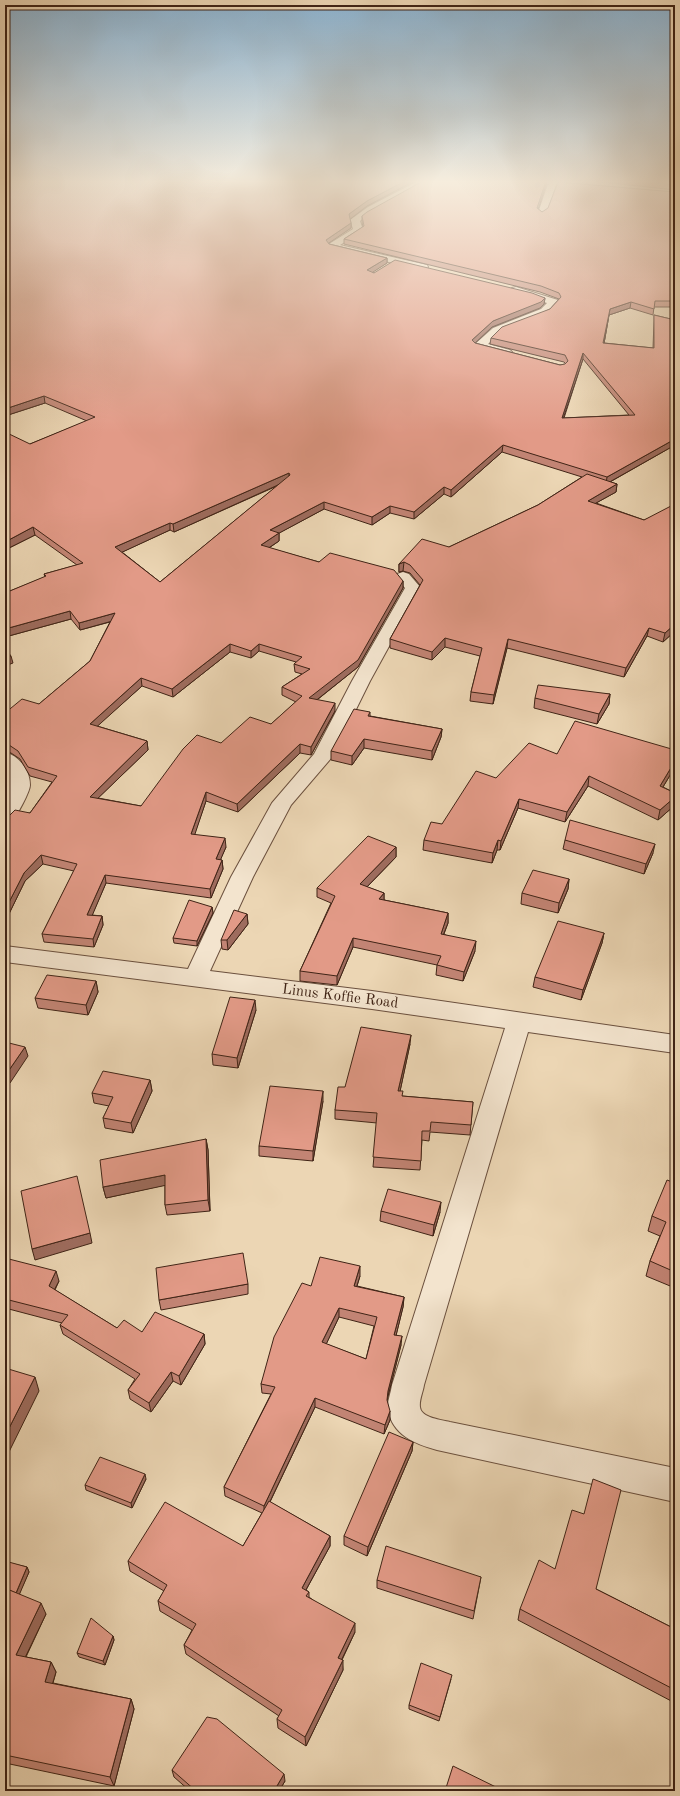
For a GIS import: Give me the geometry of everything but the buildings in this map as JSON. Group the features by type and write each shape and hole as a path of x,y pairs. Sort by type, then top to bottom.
{"street":[{"path":"412,265 434,270"},
{"path":"506,288 554,302 545,312 517,321 497,330 479,346 516,355"},
{"path":"195,978 242,877 282,803 323,756 361,681 413,588 403,577"},
{"path":"5,758 17,770 20,786 5,817"},
{"name":"Linus Koffie Road","path":"5,954 372,1000 675,1044"},
{"path":"519,1022 408,1385 404,1409 407,1418 421,1430 450,1438 675,1485"}]}
